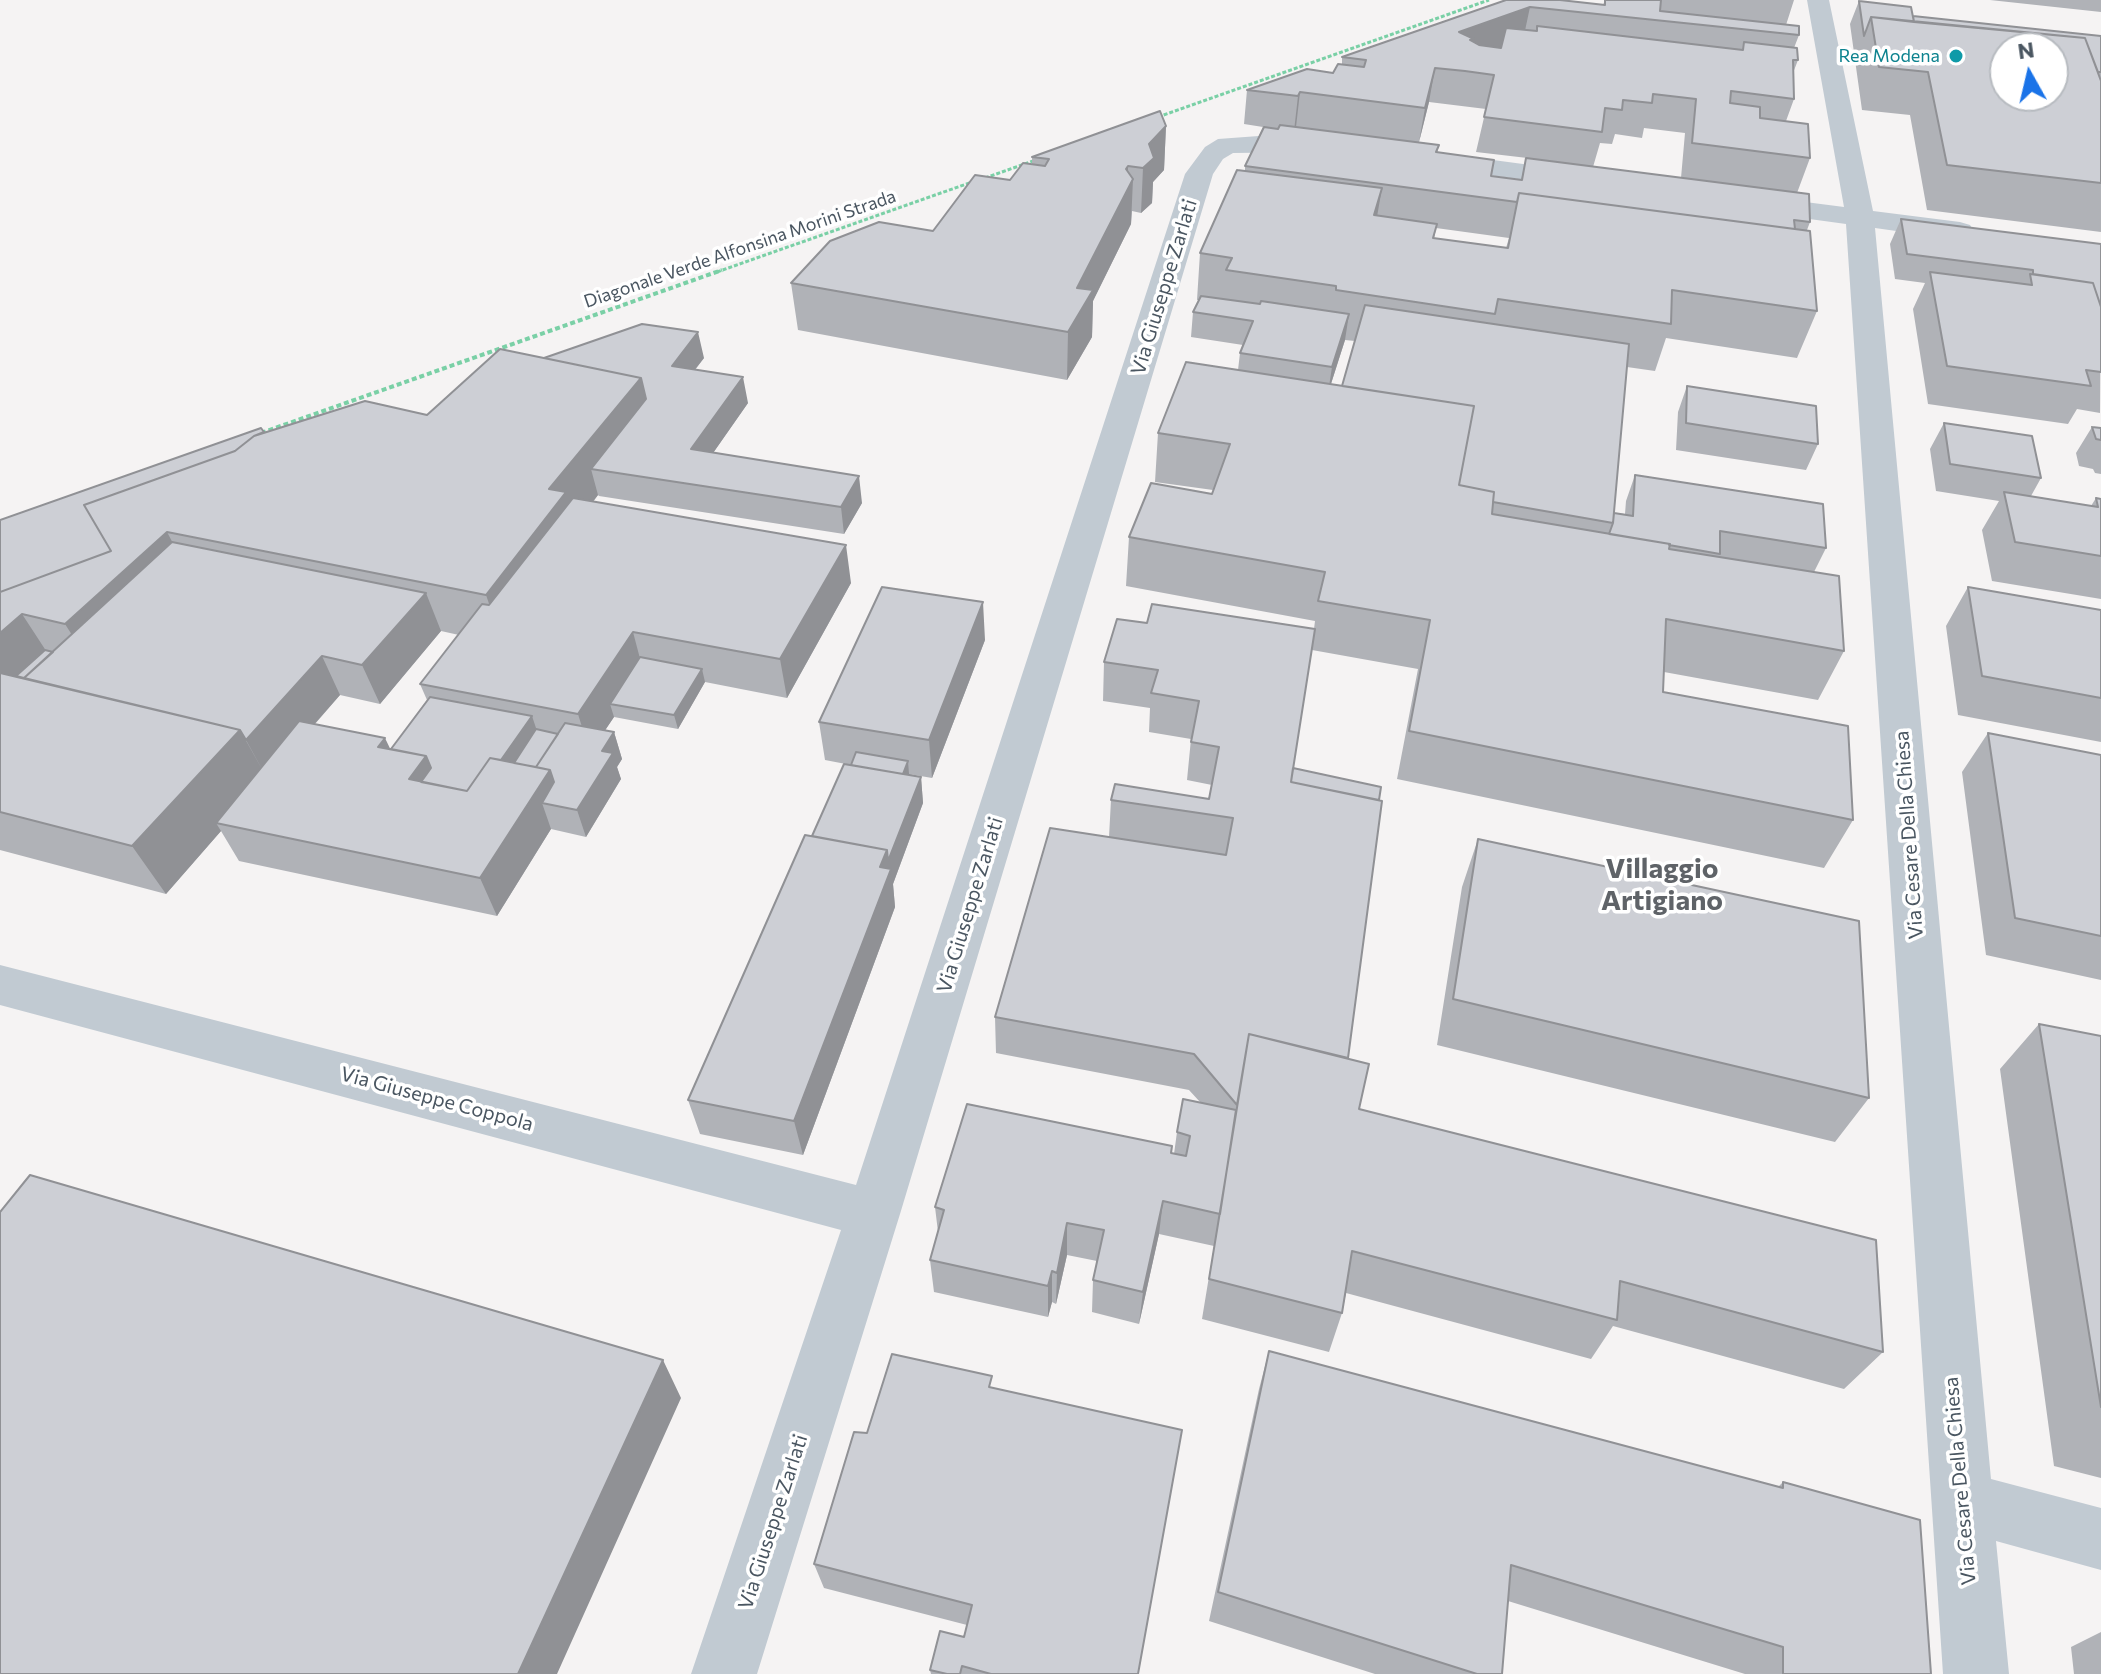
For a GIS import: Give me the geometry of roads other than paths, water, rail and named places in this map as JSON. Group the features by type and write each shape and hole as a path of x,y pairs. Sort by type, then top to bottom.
{"street":[{"name":"Via Cesare Della Chiesa","path":"1818,0 1860,218 1976,1674"},
{"name":"Via Giuseppe Zarlati","path":"724,1674 873,1214 1199,174 1214,153 1227,145 1286,142 1349,148"},
{"path":"1411,157 1613,184"},
{"path":"1721,199 1981,234"},
{"name":"Via Giuseppe Coppola","path":"0,985 873,1214"},
{"path":"1961,1501 2101,1539"}],"place":[{"name":"Rea Modena","path":"1956,56"}],"district":[{"name":"Villaggio Artigiano","path":"1662,885"}]}
